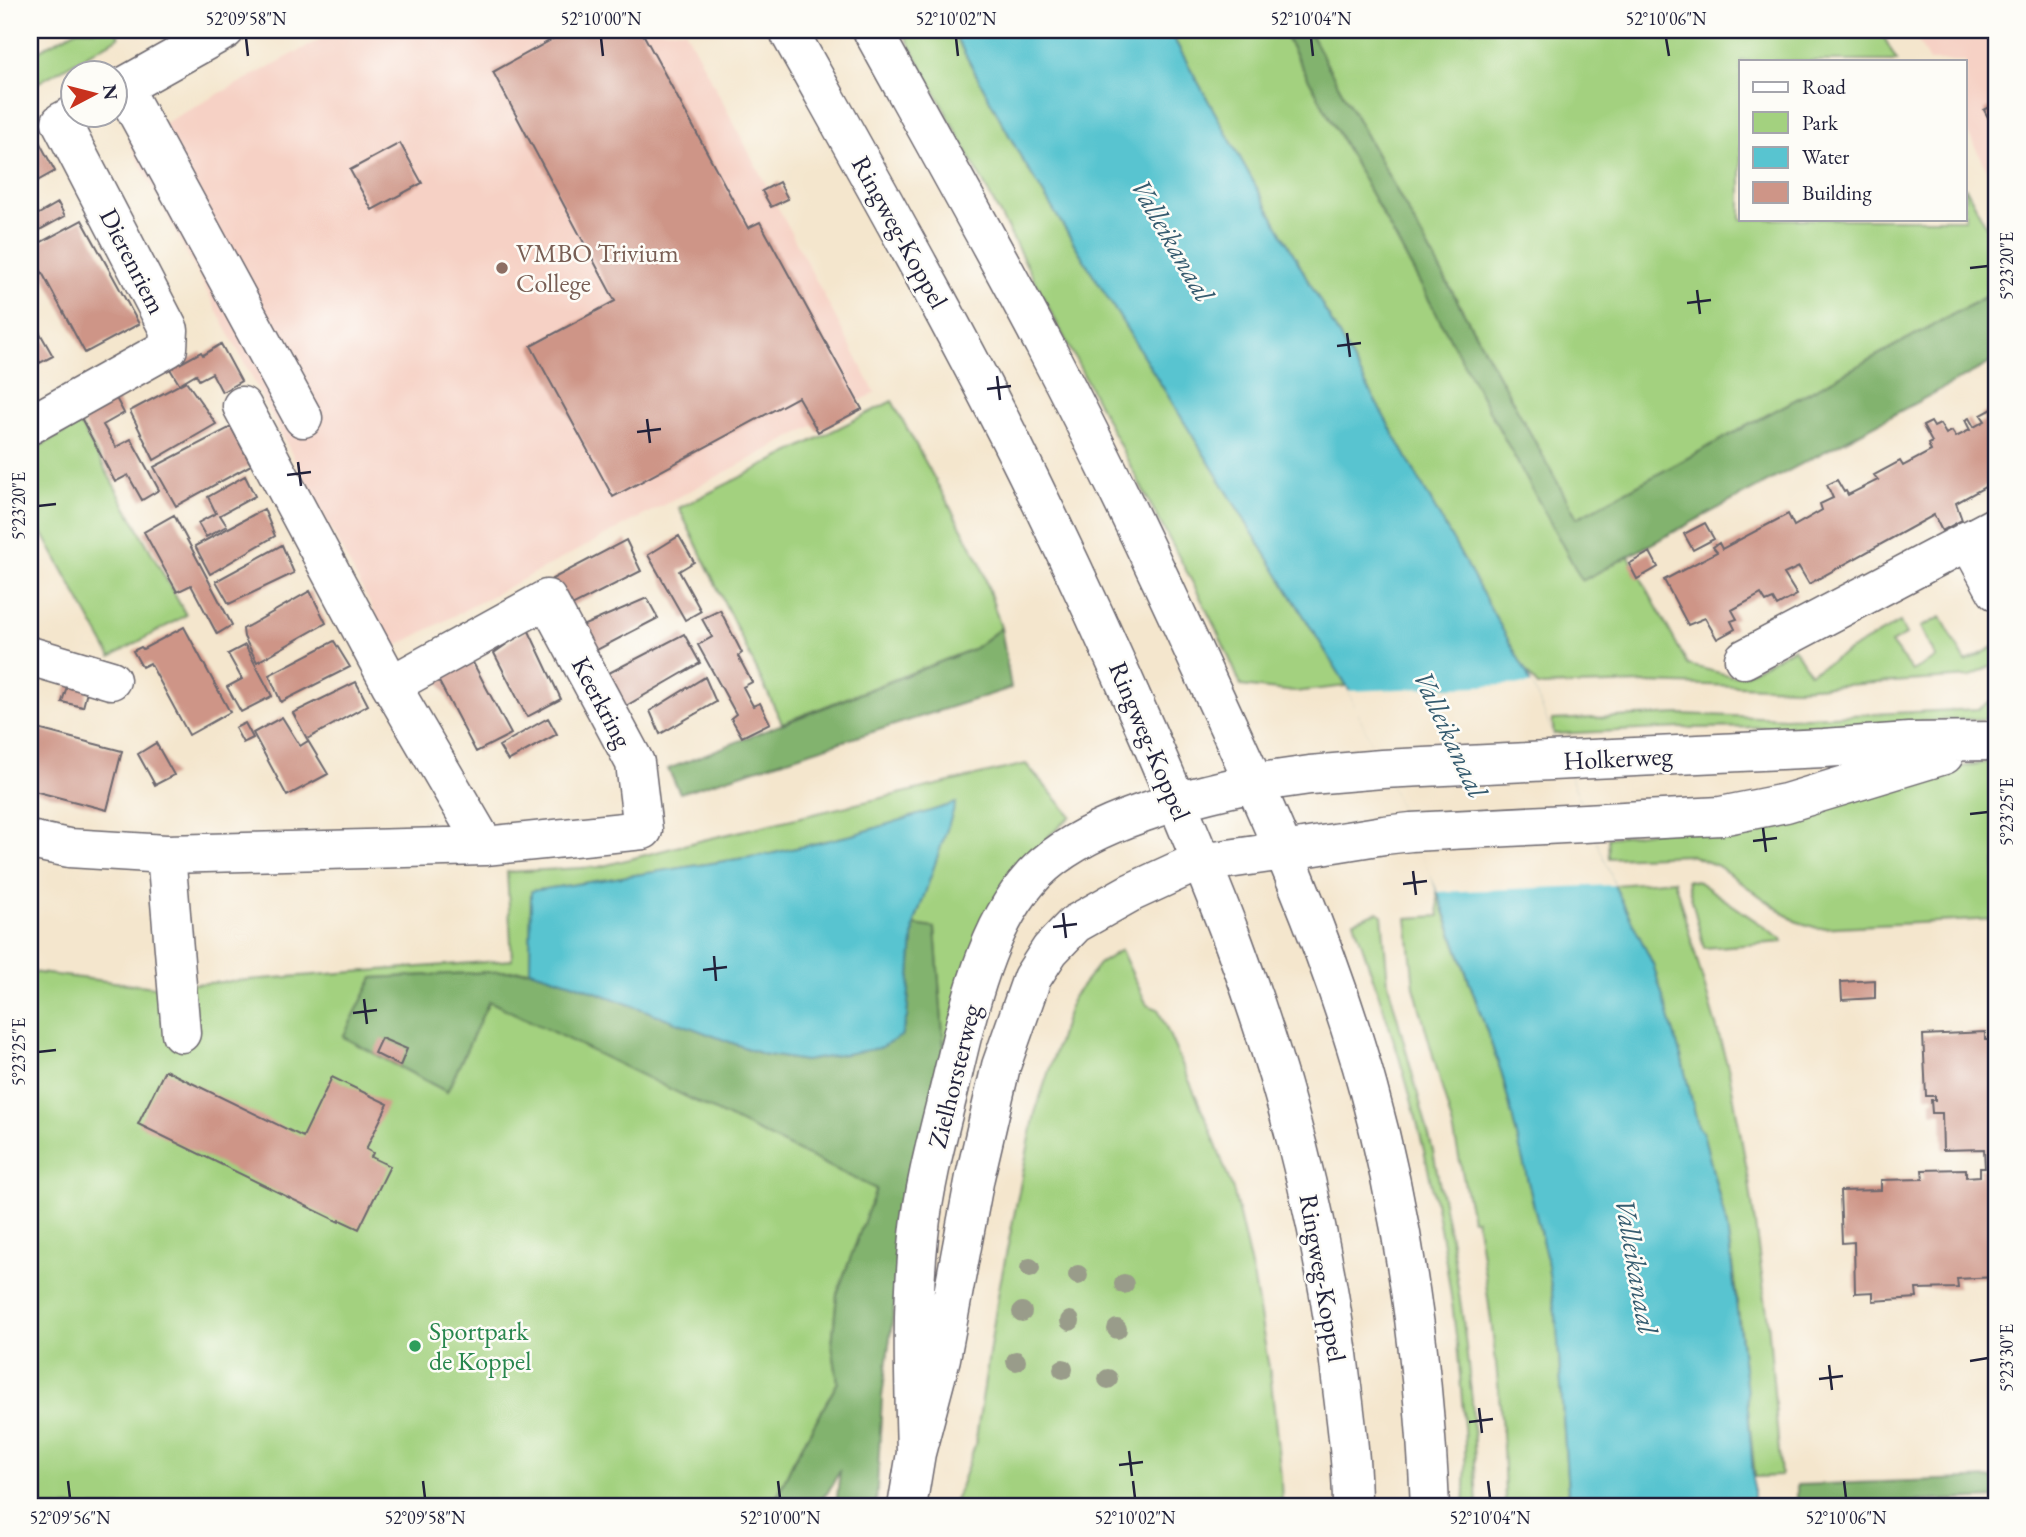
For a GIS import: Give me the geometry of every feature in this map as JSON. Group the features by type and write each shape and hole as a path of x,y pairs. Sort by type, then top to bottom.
{"main road":[{"path":"130,79 170,43 225,30"},
{"name":"Ringweg-Koppel","path":"788,30 941,306 1009,436 1068,557 1177,801 1235,946 1270,1051 1321,1246 1338,1348 1352,1471 1352,1507"},
{"path":"872,30 1045,346 1139,531 1284,851 1351,1030 1395,1196 1413,1299 1427,1440 1430,1507"},
{"path":"130,109 303,418"},
{"name":"Dierenriem","path":"30,425 168,348 169,330 65,130"},
{"path":"242,406 391,685 485,846"},
{"path":"1744,659 1982,533 1996,591"},
{"name":"Keerkring","path":"30,840 69,848 166,854 485,846 643,830 635,763 547,599 391,685"},
{"path":"30,656 111,680"},
{"name":"Holkerweg","path":"1254,783 1382,769 1909,742 1989,742"},
{"name":"Holkerweg","path":"1284,851 1411,832 1721,816 1756,810 1989,742"},
{"name":"Zielhorsterweg","path":"916,1453 916,1273 924,1197 966,1024 989,952 1003,920 1019,894 1043,866 1059,853 1101,829 1177,801 1254,783"},
{"name":"Zielhorsterweg","path":"907,1507 916,1453 941,1359 975,1177 1001,1066 1032,978 1050,950 1075,924 1130,893 1184,867 1284,851"},
{"path":"166,854 181,1034"}],"shaded area":[{"name":"VMBO Trivium College","path":"338,30 685,30 875,393 393,648 129,142"},
{"path":"1912,30 1996,30 1996,186 1966,130 1966,60 1928,60"}],"green space":[{"path":"77,30 116,30 119,37 78,60 60,60 60,70 30,87 30,55"},
{"path":"902,30 952,30 1022,159 1347,686 1295,692 1241,686 1204,605"},
{"path":"1169,30 1282,30 1582,580 1629,556 1688,665 1732,676 1744,675 1794,648 1810,673 1900,622 1906,635 1891,643 1912,671 1936,658 1921,627 1941,617 1966,662 1996,646 1996,664 1970,677 1797,688 1646,683 1538,686 1526,672"},
{"path":"1282,30 1308,30 1577,518 1996,291 1996,360 1582,581"},
{"path":"1308,30 1880,30 1896,60 1739,60 1739,220 1966,220 1966,188 1996,244 1996,291 1577,518"},
{"path":"892,401 980,562 1001,628 973,649 782,723 679,508"},
{"path":"80,424 186,615 111,657 30,511 30,451"},
{"path":"1001,628 1011,688 680,793 668,769 973,649"},
{"path":"1996,699 1996,718 1980,719 1554,734 1552,720 1680,714 1786,718 1978,709"},
{"path":"1996,761 1996,919 1817,928 1795,921 1718,866 1690,855 1609,858 1608,838 1825,805 1965,766"},
{"name":"Sportpark de Koppel","path":"1026,764 1071,816 1049,836 990,917 944,1049 935,929 914,925 955,804 856,834 770,854 531,891 530,970 373,978 489,1001 877,1189 837,1294 832,1345 838,1382 793,1462 772,1507 30,1507 30,972 155,987 512,960 507,872 599,867"},
{"path":"1674,880 1729,1071 1749,1181 1768,1320 1781,1476 1755,1477 1727,1227 1703,1133 1698,1126 1682,1060 1653,964 1614,885"},
{"path":"1687,880 1699,882 1783,942 1704,948"},
{"path":"1437,892 1502,1074 1547,1260 1557,1326 1569,1507 1505,1507 1496,1363 1476,1219 1472,1219 1453,1128 1414,987 1407,918 1439,916"},
{"path":"1378,912 1382,915 1388,983 1433,1151 1453,1253 1472,1401 1477,1507 1464,1507 1465,1453 1459,1364 1444,1248 1429,1171 1399,1057 1354,921"},
{"path":"914,925 935,928 944,1049 908,1204 882,1397 876,1507 836,1507 840,1470 828,1492 815,1507 772,1507 793,1462 838,1382 832,1345 837,1294 876,1189 489,1001 447,1092 343,1037 373,978 530,970 762,1054 805,1061 901,1036 907,1017"},
{"path":"1121,950 1147,1005 1158,1009 1209,1126 1234,1193 1254,1280 1271,1380 1282,1507 953,1507 975,1445 999,1289 1035,1113 1073,997 1099,964"},
{"path":"1996,1478 1996,1498 1797,1507 1797,1485"}],"water":[{"name":"Valleikanaal","path":"952,30 1169,30 1526,672 1614,885 1653,964 1682,1060 1698,1126 1703,1133 1727,1227 1747,1393 1753,1507 1569,1507 1557,1326 1547,1260 1502,1074 1431,873 1347,686 1022,159"},
{"path":"956,803 914,925 907,1017 901,1036 880,1048 805,1061 762,1054 530,970 531,891 770,854 856,834"}],"pier":[{"path":"1532,684 1615,885 1438,892 1348,691"}],"building":[{"path":"569,30 641,30 748,228 760,222 862,409 818,432 798,397 613,497 531,346 615,301 493,72"},
{"path":"1996,104 1996,132 1984,110"},
{"path":"30,125 55,171 30,185"},
{"path":"400,143 422,183 372,210 350,170"},
{"path":"779,182 788,199 771,207 762,191"},
{"path":"58,203 65,216 34,233 30,219"},
{"path":"82,220 139,324 85,353 30,250"},
{"path":"36,326 53,356 40,363 30,343 30,329"},
{"path":"221,344 241,381 222,392 212,373 199,380 196,374 179,384 170,369"},
{"path":"186,381 216,424 154,460 130,411"},
{"path":"116,398 124,413 103,425 116,447 131,439 159,490 142,500 128,475 115,482 80,416"},
{"path":"1996,407 1996,481 1956,503 1962,520 1942,531 1934,515 1809,584 1799,567 1784,574 1797,595 1777,606 1773,599 1766,602 1761,594 1732,610 1737,619 1731,621 1735,629 1717,639 1705,618 1688,625 1664,580 1717,552 1713,547 1719,543 1722,549 1788,514 1794,526 1822,510 1820,504 1833,498 1827,485 1837,480 1848,495 1878,480 1874,475 1900,461 1903,466 1931,451 1928,444 1932,442 1923,426 1931,422 1934,427 1940,424 1946,434 1952,431 1956,437 1970,430 1965,420 1969,418 1974,427 1985,421 1981,415"},
{"path":"231,427 251,465 176,506 154,467"},
{"path":"245,476 255,496 220,515 227,526 206,537 198,523 216,513 208,497"},
{"path":"264,509 275,536 210,574 195,546"},
{"path":"174,515 232,625 217,634 191,585 177,592 144,532"},
{"path":"1705,523 1714,539 1693,550 1684,534"},
{"path":"679,536 694,562 679,571 701,611 685,620 648,555"},
{"path":"626,540 641,571 566,609 552,579"},
{"path":"282,545 294,573 229,604 216,581"},
{"path":"1650,552 1658,567 1637,579 1629,564"},
{"path":"310,591 326,623 257,662 244,637 243,629"},
{"path":"647,598 658,618 595,651 582,626"},
{"path":"720,610 742,653 738,656 752,682 743,687 753,706 760,703 770,723 742,737 731,718 736,714 698,645 712,637 702,619"},
{"path":"184,627 230,712 189,735 150,663 142,667 133,651 141,647 143,649"},
{"path":"528,629 561,699 527,717 494,653"},
{"path":"684,634 700,663 624,707 607,674"},
{"path":"334,641 350,667 281,702 269,675"},
{"path":"245,645 272,696 241,712 227,687 242,679 228,654"},
{"path":"469,655 511,734 476,752 435,674"},
{"path":"705,677 716,702 660,734 650,711"},
{"path":"356,682 368,705 307,739 293,713"},
{"path":"68,683 88,688 83,707 62,702"},
{"path":"282,717 300,746 308,741 328,774 287,796 253,733"},
{"path":"548,718 557,734 508,761 499,746"},
{"path":"245,723 253,738 243,743 235,728"},
{"path":"30,727 122,751 107,810 30,790"},
{"path":"156,743 174,775 155,785 138,754"},
{"path":"1875,980 1875,998 1842,1000 1841,982"},
{"path":"1985,1032 1985,1040 1996,1040 1996,1277 1957,1279 1958,1288 1916,1289 1917,1298 1873,1301 1873,1292 1855,1293 1854,1242 1842,1243 1840,1191 1881,1190 1881,1180 1923,1179 1922,1170 1966,1169 1966,1177 1980,1176 1980,1168 1985,1168 1984,1149 1943,1150 1942,1113 1932,1113 1931,1100 1935,1100 1935,1096 1926,1096 1923,1035"},
{"path":"381,1038 407,1049 400,1066 374,1053"},
{"path":"165,1070 303,1137 332,1077 388,1104 366,1149 373,1153 371,1157 390,1166 359,1229 340,1220 339,1222 138,1124"}],"place":[{"name":"VMBO Trivium College","path":"502,268"},
{"name":"Sportpark de Koppel","path":"415,1346"}]}
